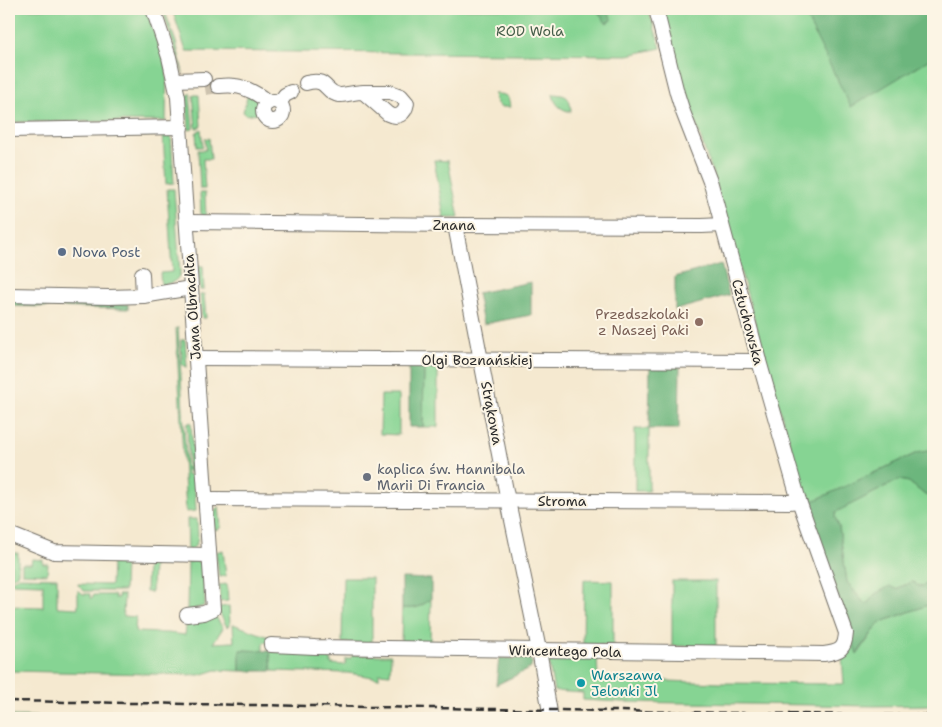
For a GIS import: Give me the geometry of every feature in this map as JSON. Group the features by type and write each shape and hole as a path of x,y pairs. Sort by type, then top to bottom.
{"street":[{"name":"Jana Olbrachta","path":"152,9 169,57 176,85 181,127 213,609 204,613 187,615"},
{"name":"Człuchowska","path":"656,9 677,93 711,184 758,361 799,501 846,633"},
{"path":"306,83 321,82 337,95 363,92"},
{"path":"176,85 209,84 235,86 274,103 291,92"},
{"path":"9,130 110,133 181,127"},
{"name":"Znana","path":"187,222 702,226 722,224"},
{"name":"Strąkowa","path":"455,225 551,718"},
{"path":"142,274 144,296"},
{"path":"9,295 121,291 144,296 191,288"},
{"name":"Olgi Boznańskiej","path":"196,358 758,361"},
{"name":"Stroma","path":"206,499 799,501"},
{"path":"9,534 54,552 209,555"},
{"name":"Wincentego Pola","path":"272,645 285,647 824,654 838,651 842,648 846,633"}],"green space":[{"path":"9,9 146,9 167,70 166,121 9,122"},
{"path":"162,9 164,9 176,42 183,73"},
{"name":"ROD Wola","path":"172,9 648,9 661,48 628,55 186,51"},
{"path":"596,9 607,9 612,20 606,23"},
{"path":"662,9 933,9 933,450 917,453 807,504 713,175 696,124 691,122"},
{"path":"802,9 933,9 933,57 851,107"},
{"path":"190,93 193,129 189,130 187,96"},
{"path":"248,94 259,101 258,113 247,115 243,112"},
{"path":"494,94 506,96 510,107 500,107 496,102"},
{"path":"553,94 567,97 571,112 559,106"},
{"path":"193,95 199,95 201,126 196,129"},
{"path":"201,129 203,147 197,147 196,133"},
{"path":"168,132 171,134 174,183 166,184 163,135 142,136 144,133"},
{"path":"209,138 211,159 203,159 205,189 200,189 198,150 206,150 205,139"},
{"path":"434,160 448,161 459,218 442,218 444,216"},
{"path":"167,189 174,189 180,273 175,281 161,285 160,273 172,272"},
{"path":"200,193 205,193 206,217 201,214"},
{"path":"721,264 729,295 675,310 675,277"},
{"path":"198,266 203,266 204,290 200,290"},
{"path":"531,282 531,315 483,324 477,293"},
{"path":"204,294 206,318 202,318 200,295"},
{"path":"9,300 128,304 128,309 9,306"},
{"path":"176,328 178,328 187,475 194,478 196,511 186,512"},
{"path":"181,340 185,340 187,367 182,365"},
{"path":"424,365 438,365 438,427 423,427"},
{"path":"424,365 423,427 409,427 409,366"},
{"path":"650,367 680,367 679,429 649,429"},
{"path":"381,395 399,395 399,435 380,434"},
{"path":"191,422 194,472 189,472 187,424"},
{"path":"635,429 649,429 649,491 635,491"},
{"path":"933,450 933,498 925,495 909,482 899,480 836,512 835,517 839,527 847,582 863,602 867,604 875,594 890,586 896,589 912,582 922,586 933,581 933,603 879,623 857,654 807,504 917,453"},
{"path":"899,480 909,482 925,495 933,498 933,581 922,586 907,584 875,594 867,604 863,602 847,582 835,512"},
{"path":"219,506 221,527 214,530 214,514"},
{"path":"187,519 197,519 198,533 195,546 188,551"},
{"path":"223,550 226,576 219,577 216,552"},
{"path":"9,553 18,553 18,573 11,578 11,559 9,559"},
{"path":"32,559 43,560 43,564 48,564 47,574 22,573 22,564 31,564"},
{"path":"193,560 200,563 203,567 205,603 204,606 187,611 188,562"},
{"path":"112,561 125,562 124,591 84,591 78,585 111,585"},
{"path":"147,562 153,562 152,592 146,592"},
{"path":"17,577 57,578 57,607 78,608 78,590 83,594 90,594 90,598 93,598 93,595 115,595 115,598 118,598 118,595 124,595 123,616 136,617 135,632 185,635 187,620 214,614 223,628 213,643 234,642 233,624 269,637 268,642 263,643 263,651 240,650 240,671 216,670 200,675 9,671 9,606 43,607 43,584 11,583"},
{"path":"343,578 372,578 372,643 342,643"},
{"path":"402,578 431,579 431,599 417,607 402,608"},
{"path":"584,580 613,581 613,645 583,645"},
{"path":"672,581 716,581 716,646 672,646"},
{"path":"227,584 228,601 220,602 219,585"},
{"path":"431,599 430,644 401,643 402,608 417,607"},
{"path":"933,603 933,705 874,706 622,702 583,700 583,693 554,691 548,659 553,659 556,656 597,658 598,678 721,683 844,684 842,657 851,647 850,633 858,654 879,623"},
{"path":"229,606 230,624 227,627 219,612 220,607"},
{"path":"240,650 270,651 272,671 240,671"},
{"path":"270,651 331,654 331,664 345,665 346,659 350,659 353,655 391,655 390,674 379,673 379,678 348,673 272,671"},
{"path":"499,658 529,659 532,662 531,668 496,685"},
{"path":"9,716 132,718 9,718"}],"tunnel":[{"path":"205,88 218,86"}],"railway":[{"path":"9,701 933,715"}],"place":[{"name":"Nova Post","path":"62,252"},
{"name":"Przedszkolaki z Naszej Paki","path":"699,322"},
{"name":"kaplica św. Hannibala Marii Di Francia","path":"367,477"},
{"name":"Warszawa Jelonki Jl","path":"581,683"}]}
